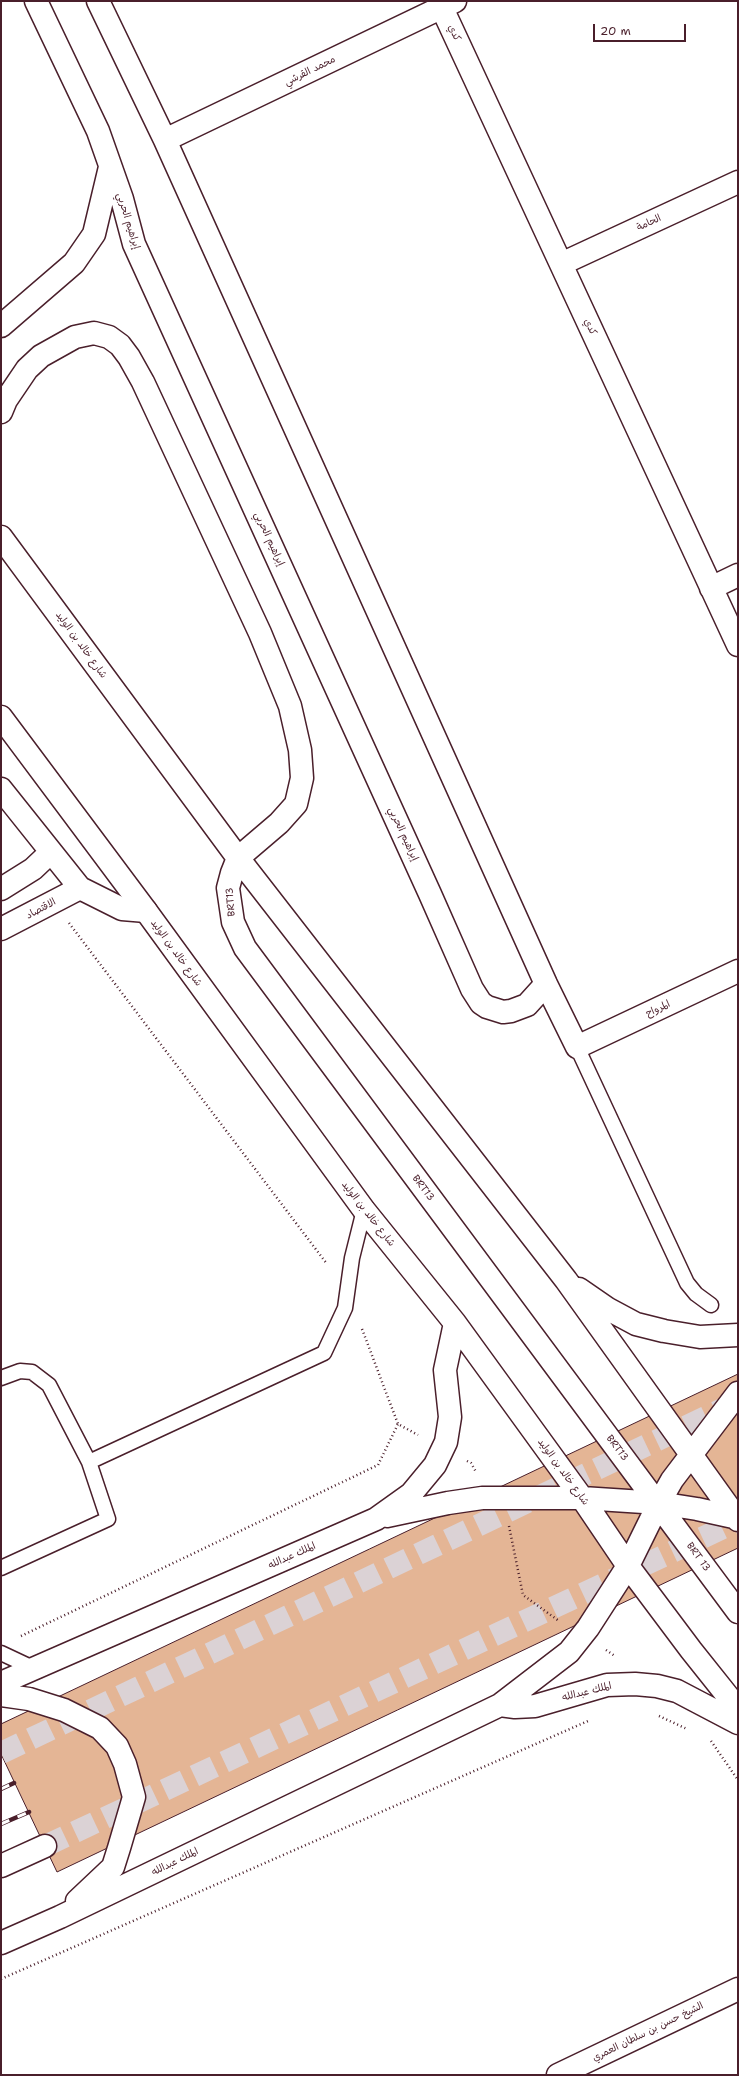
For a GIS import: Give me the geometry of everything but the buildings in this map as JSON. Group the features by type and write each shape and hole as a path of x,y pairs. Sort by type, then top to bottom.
{"main road":[{"name":"إبراهيم الحربي","path":"36,1 98,131 122,199 134,244 472,989 481,1003 487,1008 503,1012 511,1011 527,1004 546,984"},
{"path":"98,1 165,140 546,984 577,1047"},
{"name":"محمد القرشي","path":"165,140 449,4"},
{"name":"كدي","path":"449,4 561,264 738,645"},
{"path":"1,326 74,263 94,234 110,167"},
{"name":"الحامة","path":"561,264 738,182"},
{"path":"1,412 6,400 27,369 41,356 75,337 94,333 110,337 120,344 129,356 143,382 260,633 290,706 300,750 302,778 296,804 279,823 238,858"},
{"name":"شارع خالد بن الوليد","path":"1,538 238,858 566,1280 690,1455 738,1519"},
{"path":"711,588 738,576"},
{"name":"شارع خالد بن الوليد","path":"1,716 146,911 364,1210 455,1323 582,1498 628,1566 691,1650 738,1709"},
{"path":"1,789 80,888 122,909 146,911"},
{"path":"1,889 33,868 51,852"},
{"name":"BRT13","path":"238,858 228,888 233,922 245,948 659,1503"},
{"name":"الاقتصاد","path":"1,929 80,888"},
{"name":"المرواح","path":"577,1047 738,971"},
{"path":"566,1280 608,1309 636,1324 664,1331 700,1337 738,1335"},
{"name":"الملك عبدالله","path":"1,1683 376,1519 411,1494 435,1465 446,1442 450,1417 445,1370 455,1323"},
{"name":"الملك عبدالله","path":"1,1943 60,1917 500,1705 569,1652 588,1628 628,1566 659,1503 690,1455 738,1393"},
{"path":"376,1519 448,1502 482,1498 582,1498 659,1503 697,1509 738,1519"},
{"name":"BRT 13","path":"659,1503 738,1612"},
{"name":"الملك عبدالله","path":"500,1705 515,1707 535,1706 607,1685 635,1684 657,1686 677,1691 738,1723"},
{"path":"1,1694 29,1699 64,1710 100,1728 117,1746 125,1764 134,1797 113,1867 60,1917"},
{"path":"1,1866 45,1846"},
{"name":"الشيخ حسن بن سلطان العمري","path":"558,2075 738,1989"}],"lane":[{"path":"577,1047 687,1283 696,1294 710,1305"},
{"path":"89,1462 324,1353 345,1308 352,1258 364,1210"},
{"path":"1,1378 20,1371 32,1372 49,1385 89,1462 108,1519 1,1568"},
{"path":"1,1653 35,1669"}],"path":[{"path":"15,1639 378,1465 398,1424 348,1291 53,902"},
{"path":"510,1528 523,1594 555,1619"},
{"path":"654,1714 690,1731"},
{"path":"1,1979 461,1778 592,1719"},
{"path":"704,1737 711,1741 738,1780"}],"tunnel":[{"path":"1,1753 733,1404"},
{"path":"45,1846 738,1521"}],"railway":[{"path":"1,1789 14,1783"},
{"path":"1,1824 29,1812"}]}
